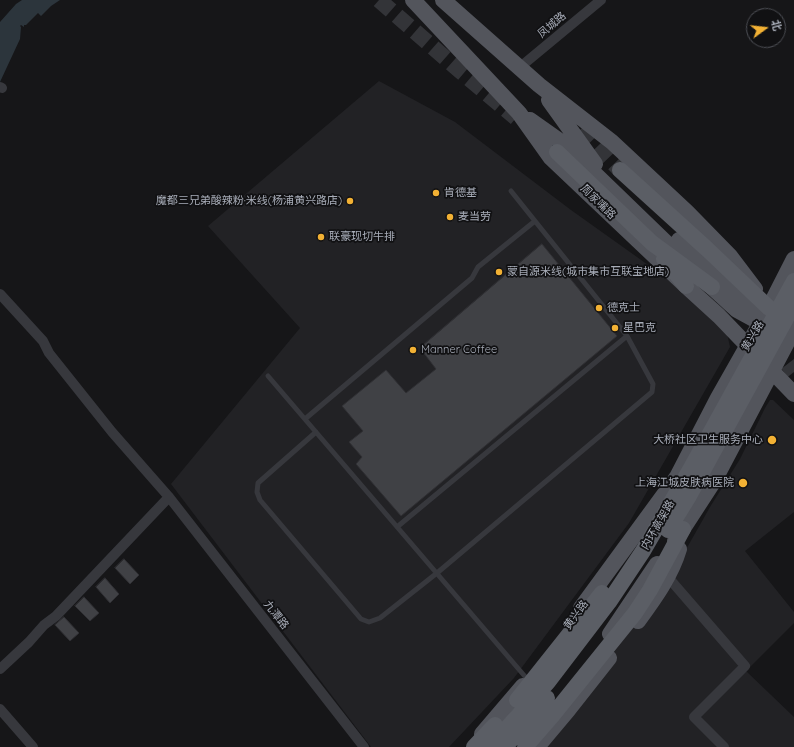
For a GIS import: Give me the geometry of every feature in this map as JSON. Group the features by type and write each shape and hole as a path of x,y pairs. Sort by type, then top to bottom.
{"highway":[{"path":"557,152 652,244 686,286"},
{"path":"620,170 769,308"},
{"path":"652,244 712,287"},
{"name":"内环高架路","path":"490,747 552,676 609,602 643,551 683,482 794,281"},
{"name":"内环高架路","path":"505,747 548,698 601,630 646,565 688,496 794,304"},
{"path":"474,747 597,600 633,549 677,477"},
{"path":"525,747 538,734 635,613 650,590 684,529"}],"main road":[{"name":"周家嘴路","path":"413,0 519,113 551,158 719,316 794,394"},
{"path":"443,0 539,85 612,142 687,212 730,256 792,337"},
{"path":"539,85 596,164 677,238 716,278 749,301 769,308"},
{"path":"519,113 564,144 737,310 792,337"},
{"name":"黄兴路","path":"486,747 547,678 608,596 663,508 677,477 794,259"},
{"path":"515,747 612,632 656,565 684,529 714,482 772,371 792,337"},
{"path":"537,747 655,599 678,552 684,529"},
{"path":"468,747 487,729 527,684"}],"street":[{"name":"凤城路","path":"519,68 601,0"},
{"name":"九潭路","path":"0,294 42,341 49,353 112,432 169,497 364,747"},
{"path":"0,669 29,642 44,625 56,616 169,497"},
{"path":"667,576 745,666 694,718 724,747"},
{"path":"0,708 33,747"}],"lane":[{"path":"316,432 258,483 257,492 260,500 361,619 370,622 380,618 436,573 652,392 653,384 628,336 511,191"},
{"path":"305,419 472,278 478,267 535,221"},
{"path":"397,527 628,336"},
{"path":"268,376 436,573 527,684"}],"shaded area":[{"path":"22,0 60,0 51,6 41,16 38,13 26,25 24,25 24,27 21,25 20,26 20,39 0,82 0,22 16,4"},
{"path":"379,81 455,122 571,210 724,319 730,347 629,523 514,678 449,747 371,747 171,484 300,328 208,226"},
{"path":"770,400 773,400 794,420 794,512 745,551 794,612 794,623 746,671 794,717 794,747 541,747 667,583 710,507 740,459"}],"building":[{"path":"542,244 617,336 401,516 356,464 362,457 349,442 363,431 342,406 386,370 406,393 436,369 420,348"},
{"path":"124,559 139,575 130,584 115,568"},
{"path":"105,578 119,594 110,603 96,587"},
{"path":"84,597 99,613 90,621 75,606"},
{"path":"64,617 79,633 70,641 55,625"}],"tunnel":[{"path":"379,0 516,118"},
{"path":"564,112 620,170"},
{"path":"773,345 794,372"}],"place":[{"name":"肯德基","path":"436,193"},
{"name":"魔都三兄弟酸辣粉·米线(杨浦黄兴路店)","path":"350,201"},
{"name":"麦当劳","path":"450,217"},
{"name":"联豪现切牛排","path":"321,237"},
{"name":"蒙自源米线(城市集市互联宝地店)","path":"499,272"},
{"name":"德克士","path":"599,308"},
{"name":"星巴克","path":"615,328"},
{"name":"Manner Coffee","path":"413,350"},
{"name":"大桥社区卫生服务中心","path":"772,440"},
{"name":"上海江城皮肤病医院","path":"743,483"}]}
